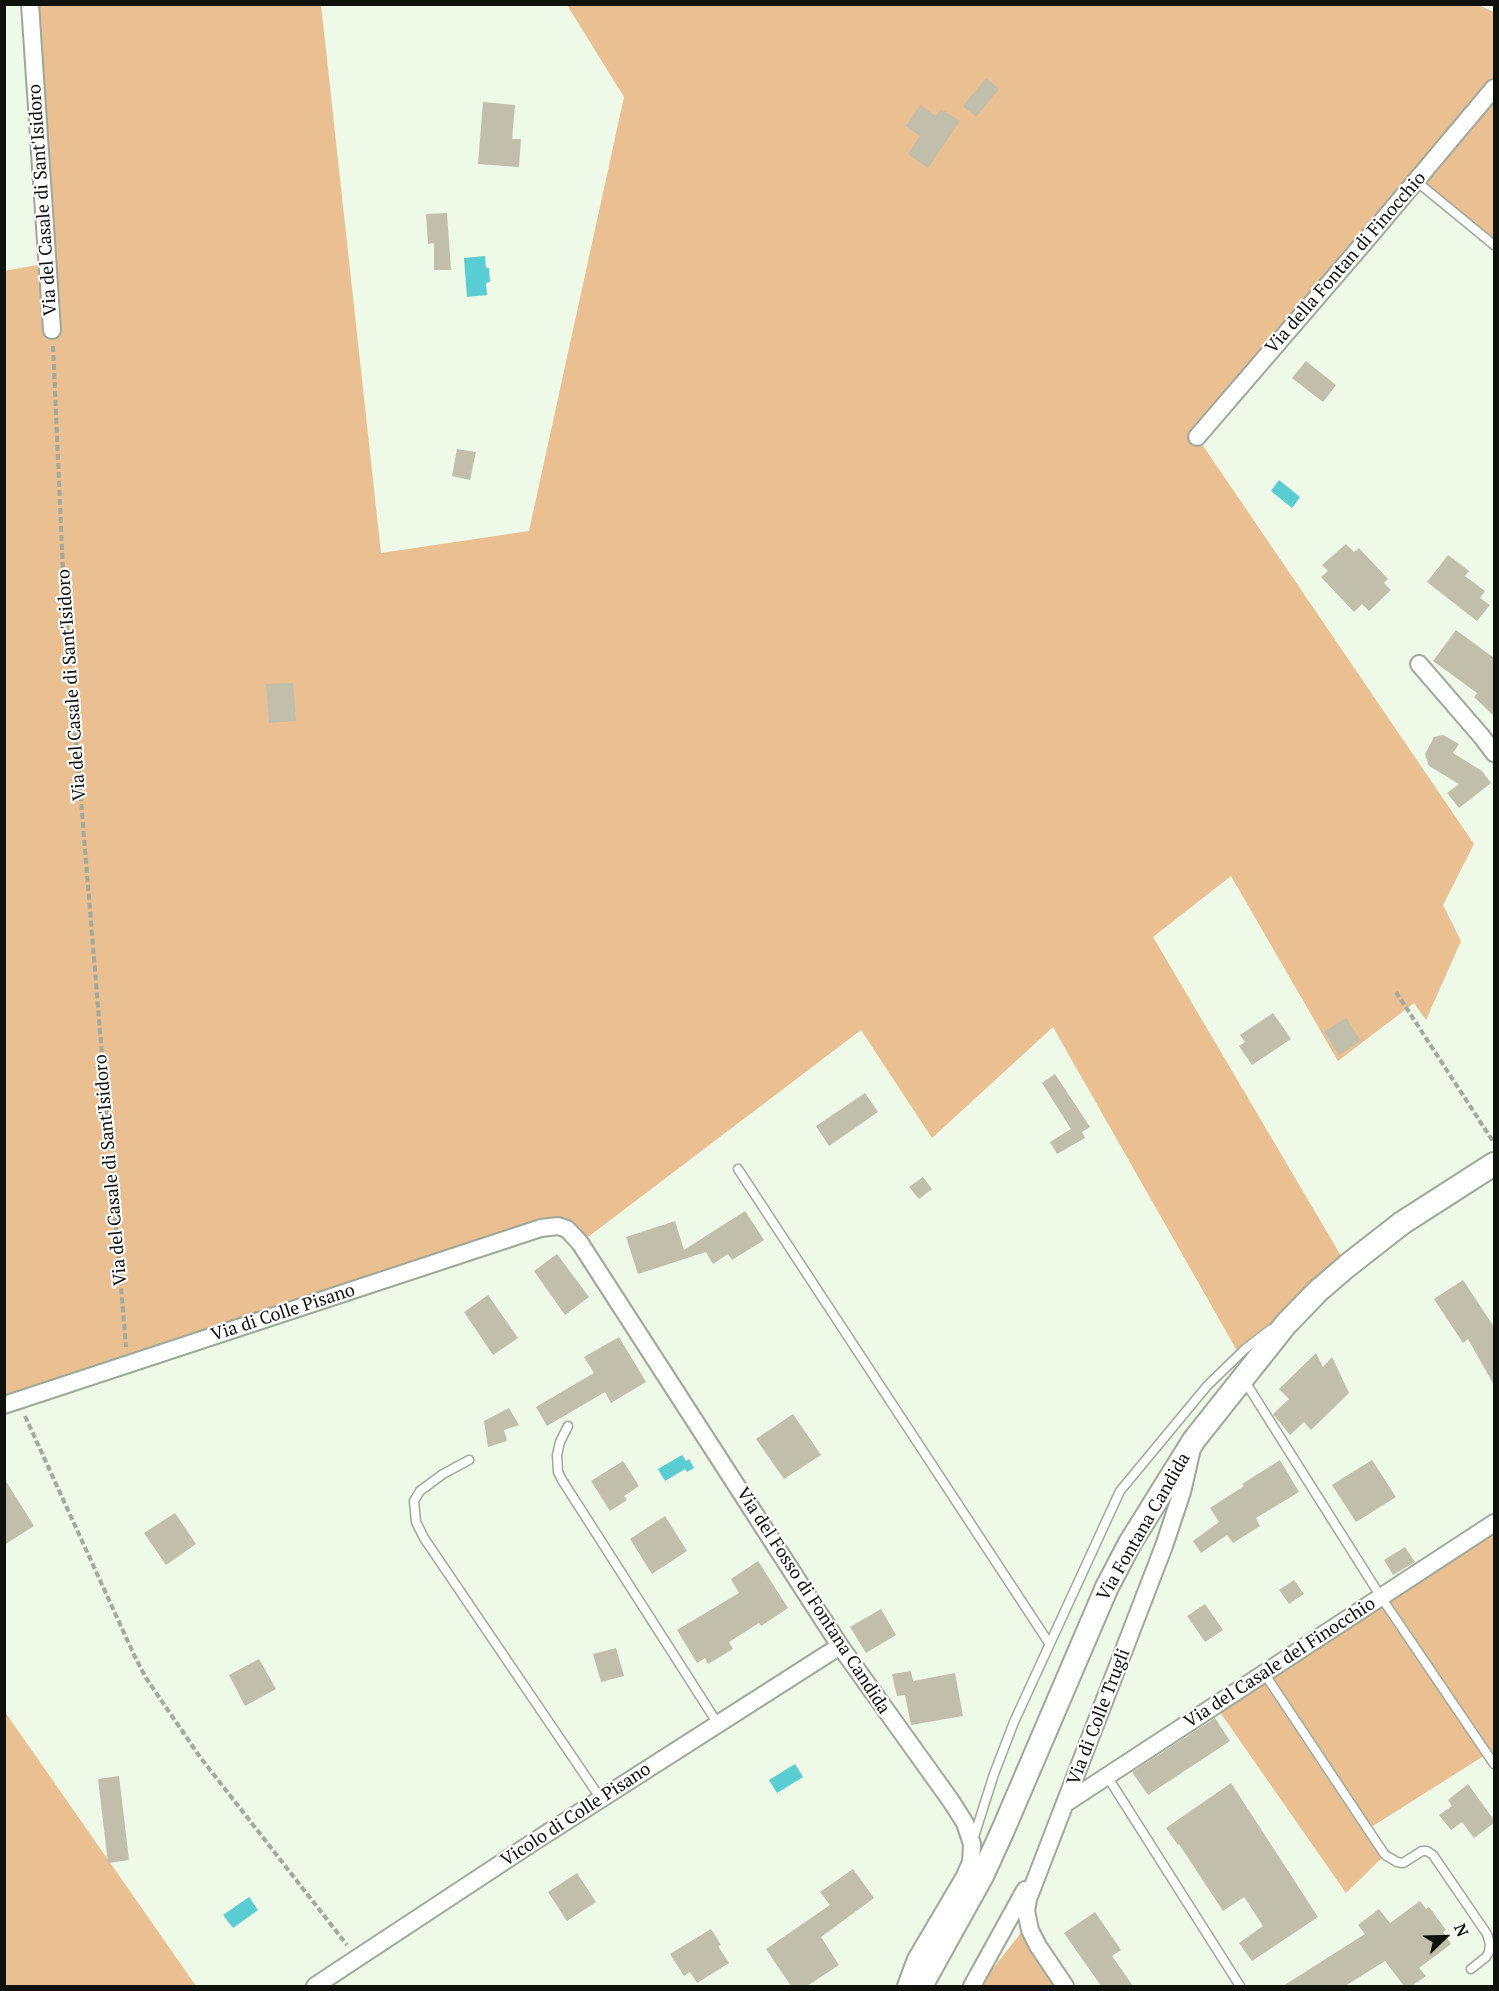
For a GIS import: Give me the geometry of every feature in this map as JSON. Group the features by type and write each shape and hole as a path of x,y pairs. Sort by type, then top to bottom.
{"main road":[{"name":"Via Fontana Candida","path":"921,1986 973,1892 1003,1830 1107,1587 1130,1543 1194,1440 1295,1314 1340,1271 1402,1223 1494,1164"}],"street":[{"name":"Via del Casale di Sant'Isidoro","path":"30,4 52,330"},
{"name":"Via della Fontan di Finocchio","path":"1197,437 1494,88"},
{"path":"1419,664 1494,753"},
{"name":"Via di Colle Pisano","path":"11,1403 541,1228 562,1227"},
{"name":"Via del Fosso di Fontana Candida","path":"562,1227 572,1233 580,1243 840,1646 951,1801 965,1823 972,1844"},
{"name":"Via di Colle Trugli","path":"1065,1986 1035,1941 1027,1918 1028,1899 1164,1546 1182,1492 1194,1440"},
{"name":"Via del Casale del Finocchio","path":"1066,1803 1494,1523"},
{"name":"Vicolo di Colle Pisano","path":"315,1986 840,1646"},
{"path":"906,1986 916,1959 965,1876 971,1862 972,1844"},
{"path":"972,1986 1044,1855"}],"lane":[{"path":"1416,181 1494,245"},
{"path":"738,1169 1049,1643"},
{"path":"972,1844 1005,1741 1113,1504 1124,1486 1219,1374 1266,1333 1295,1314"},
{"path":"1242,1378 1381,1597 1494,1764"},
{"path":"568,1426 560,1442 557,1455 558,1472 562,1480 718,1724"},
{"path":"469,1460 435,1478 420,1491 414,1501 416,1522 424,1538 601,1799"},
{"path":"1264,1673 1385,1855 1403,1863 1422,1851 1433,1855 1487,1934 1490,1944 1489,1952 1471,1969"},
{"path":"1107,1776 1240,1986"}],"path":[{"name":"Via del Casale di Sant'Isidoro","path":"52,330 64,594 127,1365"},
{"path":"1396,992 1494,1143"},
{"path":"11,1403 146,1678 200,1757 308,1893 356,1958"}],"shaded area":[{"path":"1476,4 1494,12 1494,245 1416,182 1197,437 1474,844 1443,905 1461,941 1426,1020 1414,1003 1338,1061 1231,876 1153,937 1347,1266 1248,1370 1053,1027 932,1138 861,1030 580,1243 563,1227 5,1405 4,271 48,263 30,5 321,5 381,553 529,531 624,97 567,5"},
{"path":"1494,1523 1494,1758 1490,1752 1368,1829 1385,1855 1346,1893 1215,1705"},
{"path":"5,1712 196,1986 5,1986"},
{"path":"1028,1924 1065,1986 979,1986"}],"water":[{"path":"485,256 490,282 486,283 487,295 467,297 464,258"},
{"path":"1279,480 1300,497 1292,508 1271,491"},
{"path":"682,1455 686,1461 689,1459 694,1468 687,1472 685,1469 665,1481 658,1469"},
{"path":"795,1764 803,1777 777,1793 769,1780"},
{"path":"249,1897 258,1910 233,1928 223,1915"}],"building":[{"path":"986,78 999,89 976,117 963,106"},
{"path":"483,102 515,105 512,139 521,139 519,167 478,164"},
{"path":"920,105 936,116 941,109 960,121 928,168 908,154 920,136 906,126"},
{"path":"447,213 451,270 434,270 434,243 428,244 426,214"},
{"path":"1306,361 1336,385 1323,402 1292,378"},
{"path":"457,449 476,452 470,480 452,476"},
{"path":"1346,544 1354,552 1359,548 1388,579 1384,583 1391,590 1369,611 1362,604 1354,612 1321,577 1328,571 1322,565"},
{"path":"1448,555 1469,571 1465,576 1485,591 1480,598 1490,605 1477,621 1427,582"},
{"path":"1456,630 1494,658 1494,716 1474,697 1477,693 1433,661"},
{"path":"293,683 296,721 269,723 266,684"},
{"path":"1443,735 1459,744 1453,753 1482,771 1491,783 1459,808 1447,793 1459,784 1429,766 1425,754 1434,737"},
{"path":"1273,1013 1291,1039 1252,1065 1239,1046 1245,1042 1240,1035"},
{"path":"1346,1018 1361,1041 1339,1055 1324,1032"},
{"path":"1055,1074 1090,1127 1082,1132 1085,1138 1057,1154 1050,1142 1071,1129 1042,1083"},
{"path":"865,1093 878,1112 829,1146 816,1126"},
{"path":"923,1177 932,1189 919,1199 909,1187"},
{"path":"745,1211 764,1240 732,1260 728,1254 713,1264 706,1252 638,1274 626,1237 675,1221 684,1250"},
{"path":"557,1254 589,1297 565,1315 534,1271"},
{"path":"1463,1280 1494,1327 1494,1385 1468,1339 1463,1343 1434,1299"},
{"path":"488,1295 518,1338 493,1355 464,1312"},
{"path":"619,1337 646,1382 611,1403 605,1392 547,1426 536,1407 594,1373 584,1357"},
{"path":"1316,1353 1323,1367 1332,1357 1349,1393 1311,1430 1304,1422 1290,1435 1273,1414 1289,1399 1279,1389"},
{"path":"509,1408 519,1425 504,1430 507,1441 488,1447 484,1421"},
{"path":"793,1414 821,1455 784,1479 756,1439"},
{"path":"1280,1460 1299,1492 1256,1518 1260,1526 1233,1543 1227,1535 1201,1553 1193,1541 1219,1522 1210,1508"},
{"path":"1372,1460 1396,1497 1356,1522 1332,1485"},
{"path":"623,1461 639,1486 624,1496 627,1500 610,1511 591,1481"},
{"path":"4,1478 34,1526 4,1545"},
{"path":"175,1513 196,1544 166,1565 144,1533"},
{"path":"665,1516 687,1551 652,1574 630,1539"},
{"path":"1405,1547 1415,1562 1393,1575 1384,1560"},
{"path":"758,1561 788,1608 761,1626 759,1623 729,1642 733,1649 708,1664 705,1658 697,1663 677,1630 739,1593 731,1579"},
{"path":"1294,1580 1304,1594 1289,1604 1279,1590"},
{"path":"1205,1604 1223,1630 1205,1642 1187,1616"},
{"path":"881,1609 896,1635 866,1653 850,1627"},
{"path":"616,1648 624,1676 601,1682 593,1654"},
{"path":"259,1659 276,1689 245,1706 229,1675"},
{"path":"911,1671 913,1681 955,1673 963,1716 911,1725 905,1695 897,1696 892,1674"},
{"path":"1215,1718 1230,1741 1148,1795 1132,1772"},
{"path":"119,1776 129,1860 108,1863 98,1779"},
{"path":"1231,1783 1318,1917 1252,1961 1239,1943 1263,1926 1244,1897 1223,1911 1166,1828"},
{"path":"1468,1784 1494,1820 1494,1823 1474,1838 1462,1822 1451,1830 1439,1815 1452,1806 1448,1800"},
{"path":"853,1869 874,1898 821,1937 839,1965 807,1986 791,1986 766,1949 830,1905 820,1892"},
{"path":"577,1873 596,1902 567,1921 548,1892"},
{"path":"1420,1901 1426,1909 1429,1907 1446,1930 1443,1932 1451,1944 1419,1968 1426,1976 1412,1986 1404,1986 1385,1961 1345,1986 1283,1986 1365,1934 1358,1925 1379,1909 1390,1923"},
{"path":"1095,1912 1121,1950 1112,1956 1133,1986 1101,1986 1064,1933"},
{"path":"711,1929 729,1963 697,1983 690,1972 684,1976 670,1954"}]}
